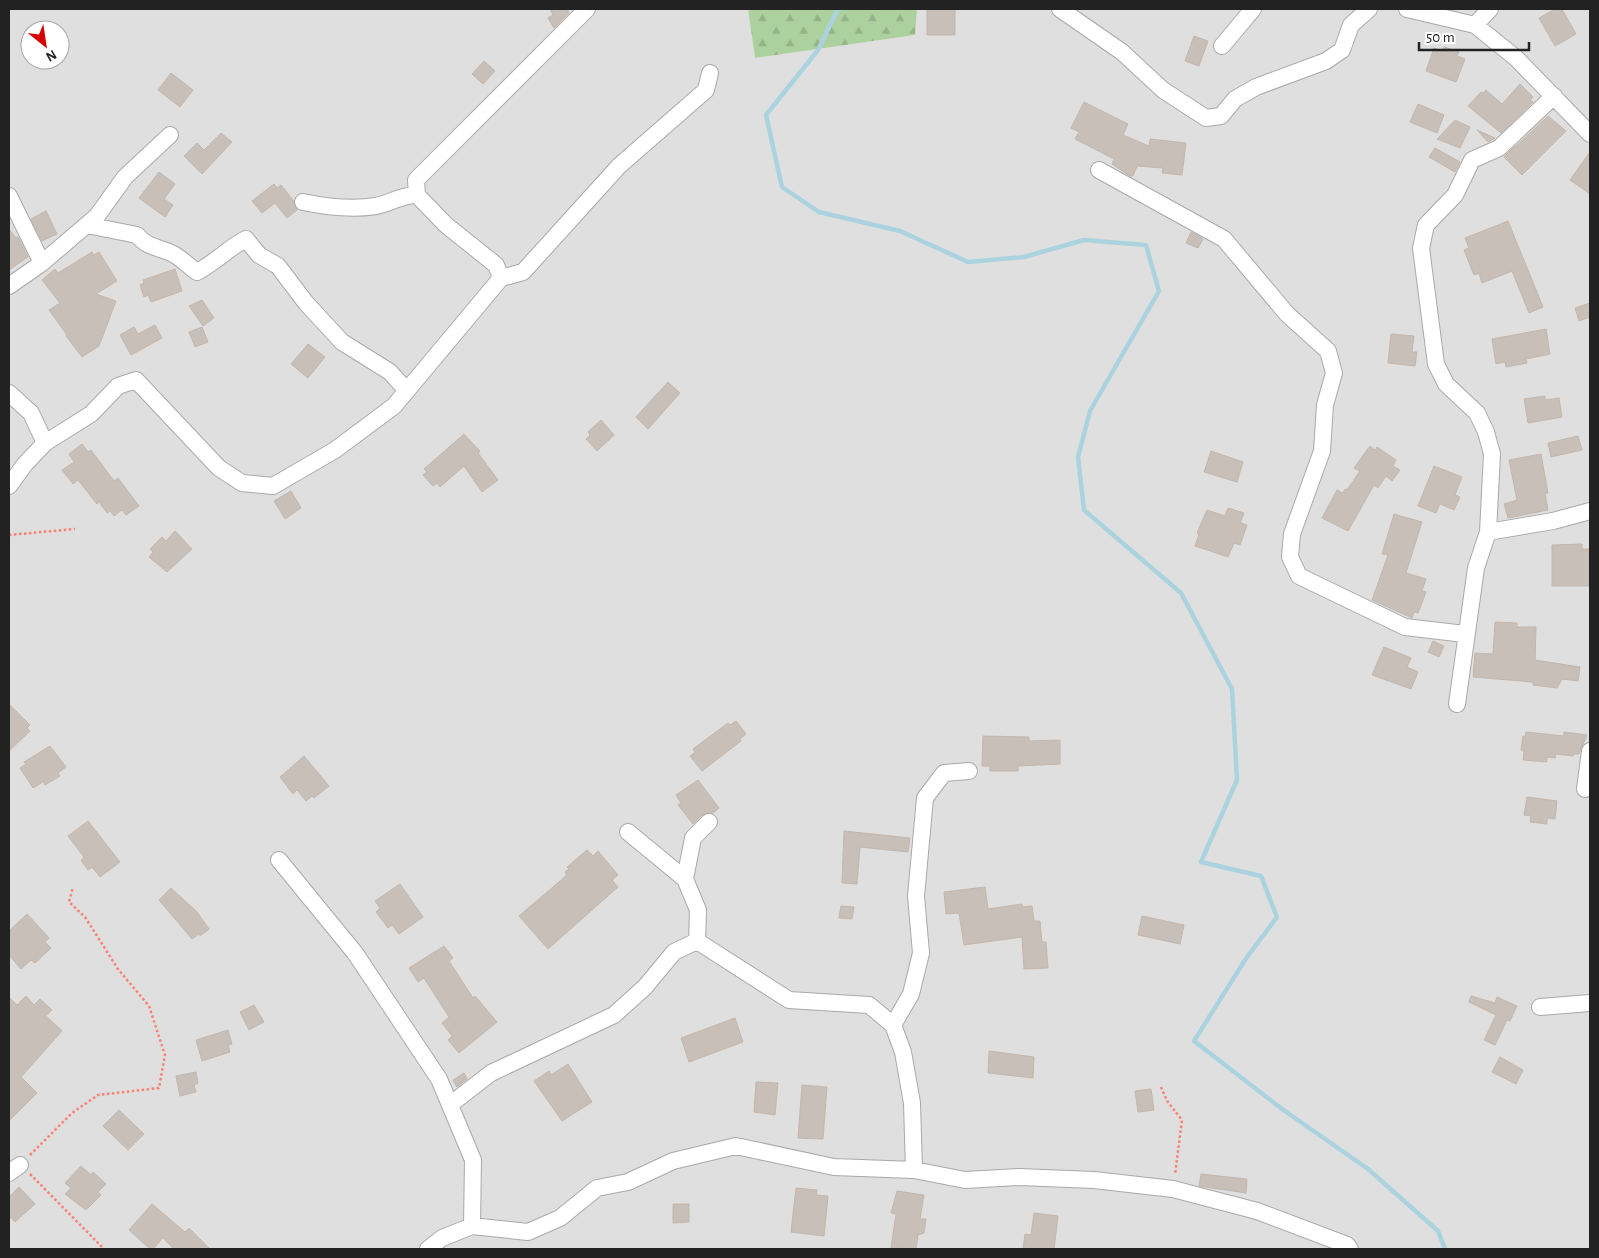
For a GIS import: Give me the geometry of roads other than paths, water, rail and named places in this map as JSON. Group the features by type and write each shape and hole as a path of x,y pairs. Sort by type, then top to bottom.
{"street":[{"path":"501,278 496,266 446,225 417,195 416,180 586,9"},
{"path":"1060,9 1122,52 1162,90 1206,118 1221,116 1235,99 1256,87 1326,61 1342,50 1351,25 1369,9"},
{"path":"1222,46 1253,9"},
{"path":"1407,9 1475,25 1516,58 1590,134"},
{"path":"1475,25 1490,9"},
{"path":"9,486 24,464 46,443 91,414 118,386 136,380 219,468 242,483 273,486 335,450 394,406 501,278 523,272 619,166 706,90 710,73"},
{"path":"1457,704 1465,634 1476,568 1488,532 1492,454 1486,432 1477,412 1446,384 1436,364 1421,248 1426,226 1455,194 1472,160 1499,148 1554,96"},
{"path":"9,286 42,263 97,216 125,177 170,135"},
{"path":"1099,170 1224,239 1287,314 1328,351 1334,373 1325,405 1322,451 1292,534 1290,557 1299,576 1405,627 1465,634"},
{"path":"303,202 334,208 377,206 405,195 417,195"},
{"path":"9,196 42,263"},
{"path":"87,225 137,235 142,241 155,249 174,254 197,272 210,266 231,247 246,239 259,255 278,266 306,303 342,342 390,372 406,391"},
{"path":"9,393 31,413 46,443"},
{"path":"1488,532 1553,521 1590,511"},
{"path":"1585,789 1590,751"},
{"path":"893,1026 911,994 921,953 916,896 924,798 944,773 969,770"},
{"path":"685,879 693,838 709,822"},
{"path":"628,832 685,879 698,910 696,941"},
{"path":"279,860 355,953 439,1079 473,1160 472,1226"},
{"path":"696,941 789,1000 869,1005 893,1026 904,1052 912,1103 914,1170"},
{"path":"451,1104 491,1072 614,1015 644,987 674,952 696,941"},
{"path":"1540,1007 1590,1002"},
{"path":"428,1249 442,1238 472,1226 528,1232 560,1218 597,1188 628,1182 673,1160 736,1146 834,1166 914,1170 965,1180 1018,1177 1094,1180 1173,1189 1257,1211 1347,1245 1350,1249"}],"waterway":[{"path":"838,9 818,50 766,115 782,187 819,212 900,231 968,262 1024,257 1084,240 1146,245 1159,291 1090,411 1078,457 1084,510 1181,593 1232,689 1237,780 1201,862 1261,876 1277,917 1247,957 1194,1041 1282,1109 1368,1169 1438,1231 1445,1249"}]}
